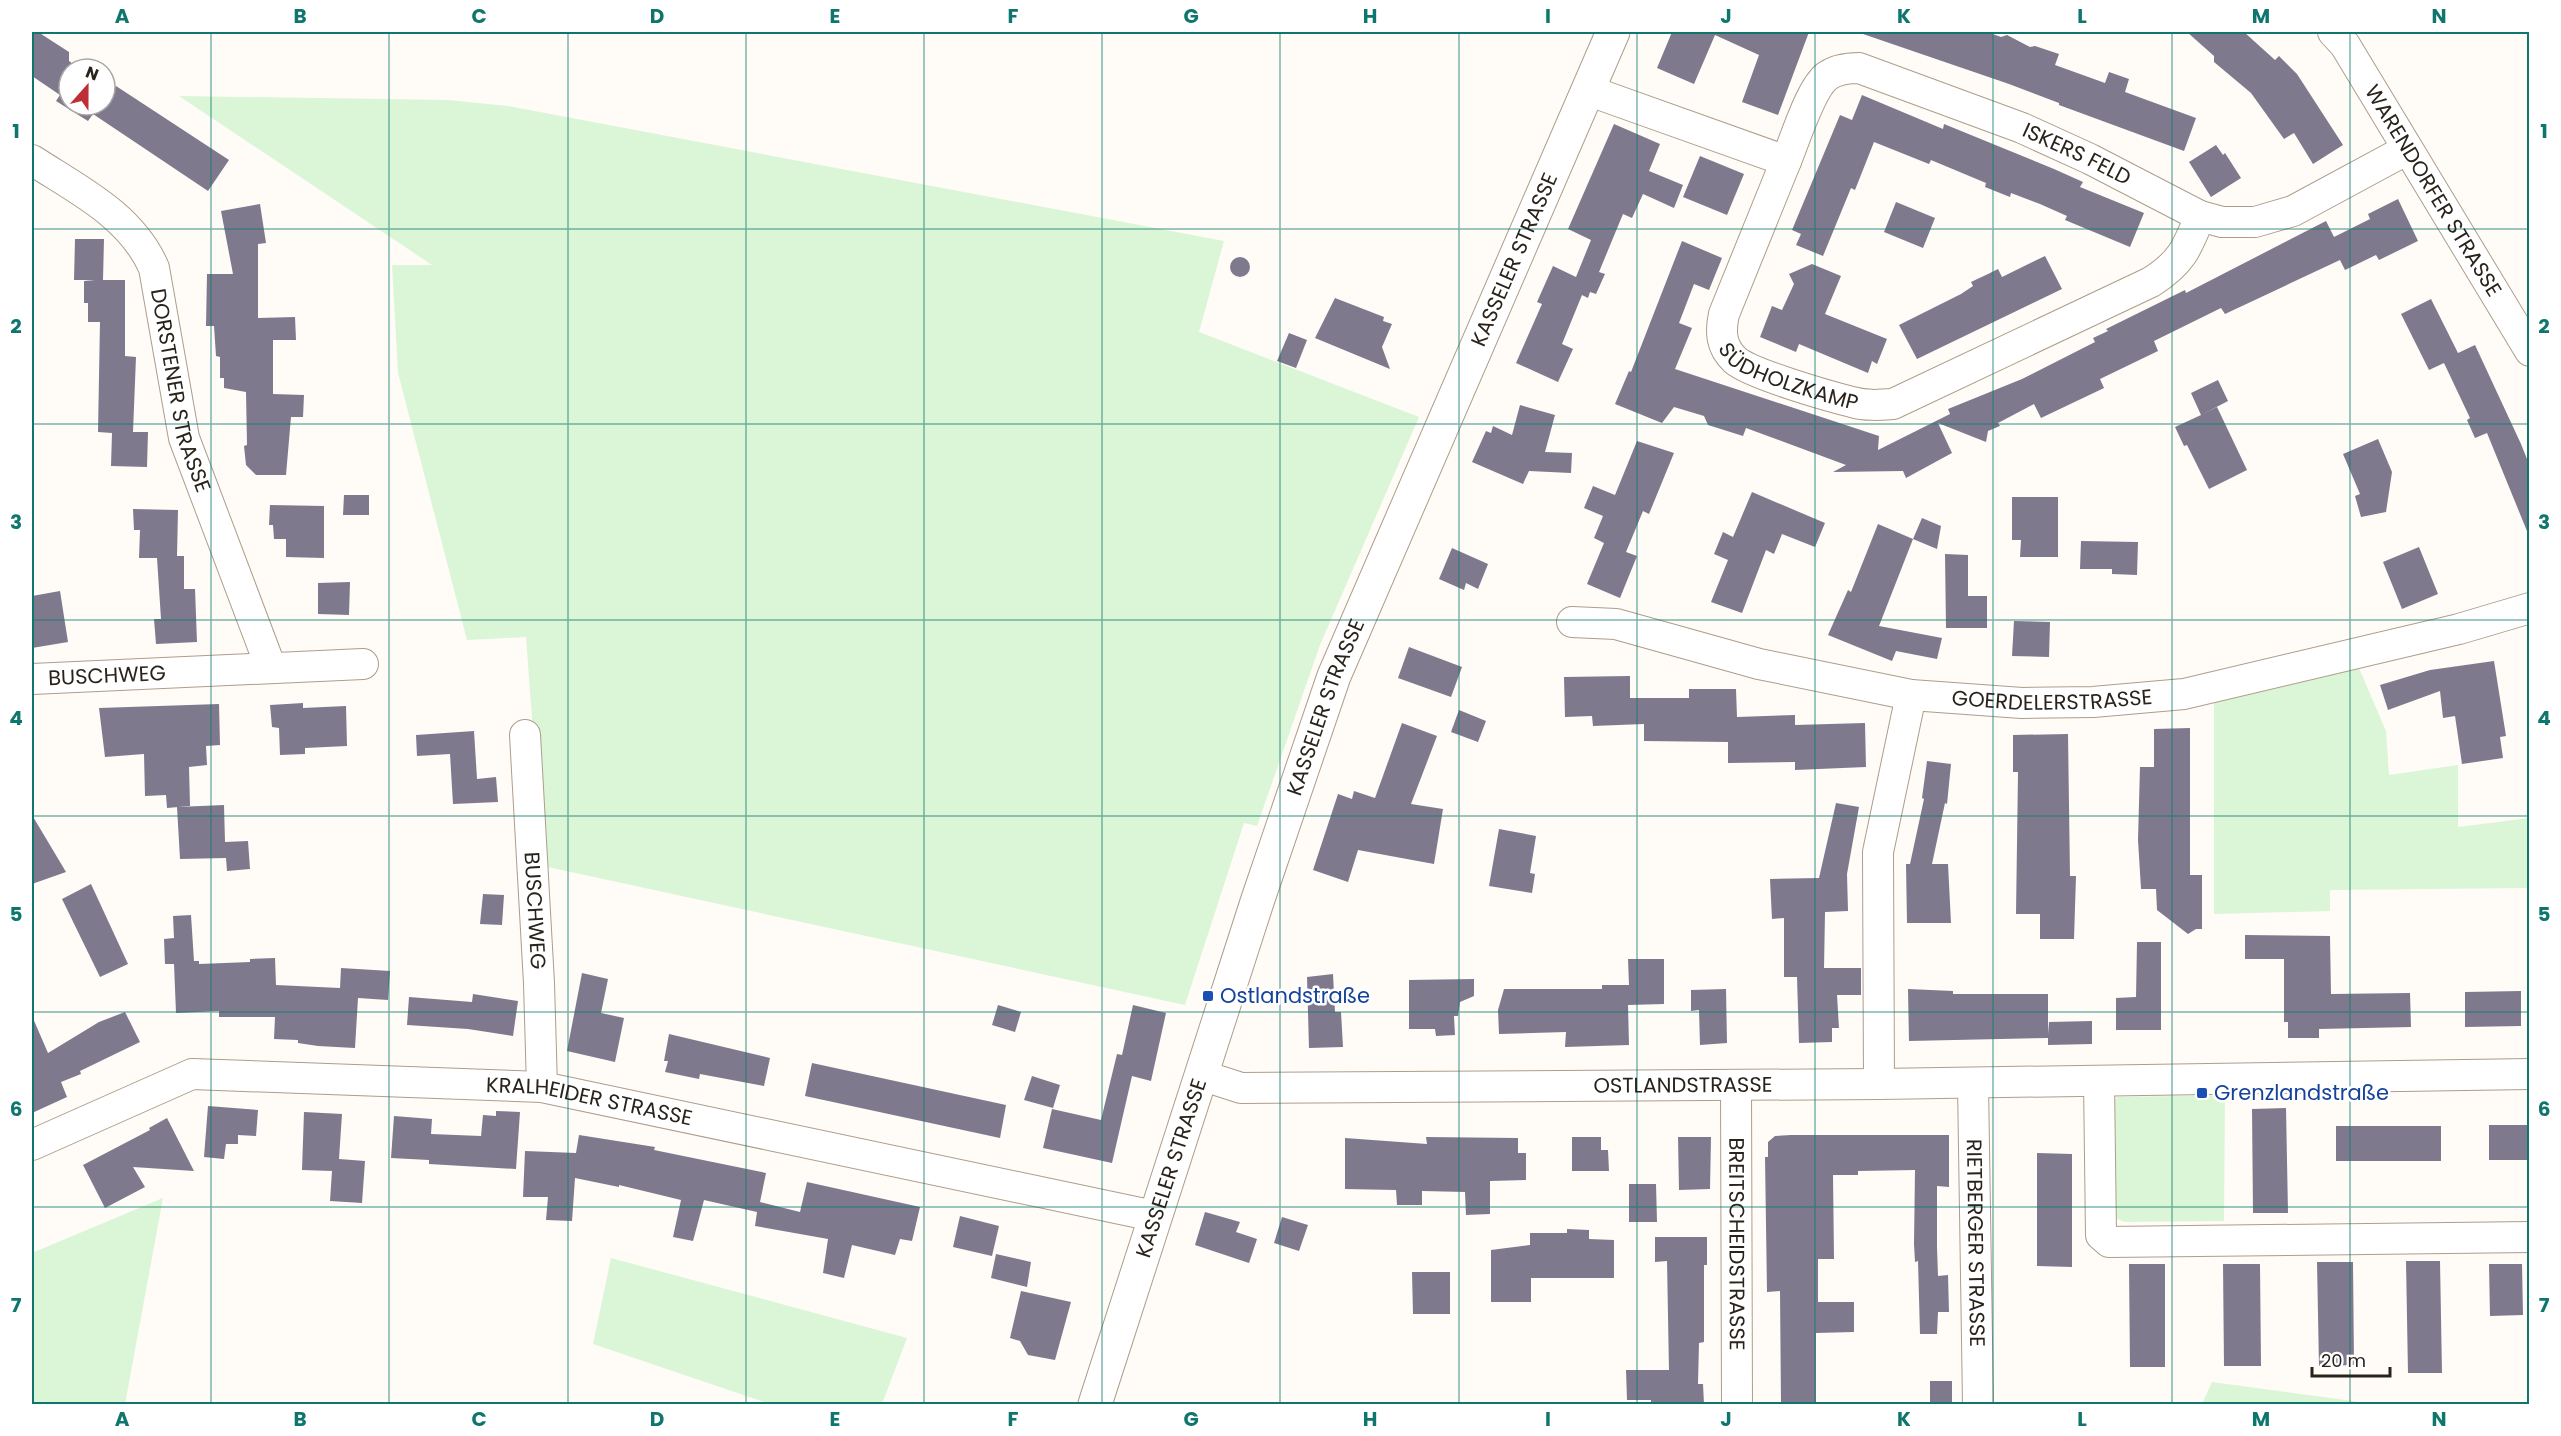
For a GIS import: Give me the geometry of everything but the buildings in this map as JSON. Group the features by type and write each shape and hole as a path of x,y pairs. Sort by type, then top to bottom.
{"street":[{"name":"KASSELER STRASSE","path":"1096,1398 1334,676 1612,32"},
{"name":"WARENDORFER STRASSE","path":"2333,32 2345,45 2406,150 2529,351"},
{"name":"ISKERS FELD","path":"1786,161 1818,87 1827,76 1844,68 1859,68 2022,128 2090,159 2200,216 2222,222 2241,223 2293,211 2406,150"},
{"path":"1587,90 1786,161"},
{"name":"DORSTENER STRASSE","path":"32,160 113,213 147,251 154,268 184,438 271,668"},
{"name":"SÜDHOLZKAMP","path":"1786,161 1724,314 1720,328 1723,342 1736,361 1746,368 1852,402 1873,406 1893,404 1911,397 2151,282 2172,269 2182,258 2200,216"},
{"name":"GOERDELERSTRASSE","path":"1572,622 1616,624 1758,664 1911,695 2022,703 2103,701 2184,694 2459,629 2529,608"},
{"name":"BUSCHWEG","path":"32,679 363,664"},
{"path":"1879,1084 1878,852 1911,695"},
{"name":"BUSCHWEG","path":"525,735 539,983 542,1087"},
{"name":"KRALHEIDER STRASSE","path":"32,1145 192,1074 542,1087 1155,1216"},
{"name":"OSTLANDSTRASSE","path":"1201,1076 1241,1088 1973,1083 2529,1074"},
{"path":"2099,1081 2101,1234 2109,1242 2529,1237"},
{"name":"RIETBERGER STRASSE","path":"1973,1083 1978,1404"},
{"name":"BREITSCHEIDSTRASSE","path":"1736,1085 1737,1404"}],"green space":[{"path":"179,96 448,100 508,106 1224,241 1199,332 1419,417 1320,645 1257,826 1244,823 1185,1005 543,866 526,637 467,640 398,373 392,265 432,265"},
{"path":"2359,668 2386,731 2389,775 2458,765 2458,827 2529,818 2529,888 2330,890 2330,911 2214,914 2214,702"},
{"path":"2225,1095 2224,1221 2125,1222 2117,1219 2112,1212 2113,1102 2117,1097"},
{"path":"163,1198 125,1404 32,1404 32,1253"},
{"path":"611,1258 907,1338 882,1404 770,1404 593,1344"},
{"path":"2212,1382 2375,1404 2202,1404"}],"place":[{"name":"Ostlandstraße","path":"1208,996"},
{"name":"Grenzlandstraße","path":"2202,1093"}]}
